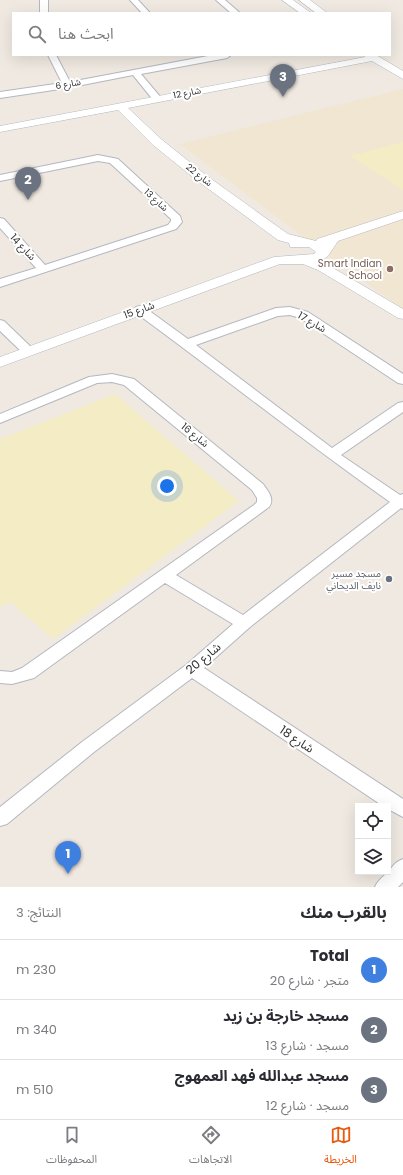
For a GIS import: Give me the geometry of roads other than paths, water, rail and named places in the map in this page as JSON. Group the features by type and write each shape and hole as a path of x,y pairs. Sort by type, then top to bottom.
{"street":[{"path":"44,0 44,12"},
{"path":"134,0 145,12"},
{"path":"221,0 235,12"},
{"path":"288,0 305,12"},
{"path":"304,0 321,12"},
{"path":"52,56 67,85"},
{"name":"شارع 6","path":"0,95 67,85 135,72 192,58 215,56"},
{"path":"371,56 403,76"},
{"name":"شارع 12","path":"0,129 371,56"},
{"path":"390,56 403,64"},
{"path":"135,72 157,98"},
{"name":"شارع 22","path":"120,106 157,142 290,253 317,252 403,315"},
{"name":"شارع 13","path":"0,178 98,158 108,159 114,161 176,218 177,222 172,227 43,269"},
{"path":"317,252 332,240 403,215"},
{"name":"14 شارع","path":"1,224 43,269"},
{"name":"شارع 15","path":"0,362 290,253 292,245 317,252"},
{"path":"0,283 43,269"},
{"path":"140,310 332,455 402,501"},
{"name":"شارع 17","path":"187,344 276,312 290,311 304,315 403,380"},
{"path":"0,324 28,351"},
{"name":"شارع 16","path":"0,418 94,380 114,378 122,379 129,382 258,487 264,498 264,504 259,508 28,673 12,678 0,677"},
{"path":"332,455 403,406"},
{"name":"شارع 20","path":"0,816 88,747 192,669 244,623 402,501"},
{"path":"165,576 244,623"},
{"name":"شارع 18","path":"192,669 403,809"},
{"path":"385,887 403,868"}],"place":[{"name":"مسجد عبدالله فهد العمهوج","path":"283,97"},
{"name":"مسجد خارجة بن زيد","path":"28,200"},
{"name":"Smart Indian School","path":"390,269"},
{"name":"مسجد مسير نايف الديحاني","path":"389,579"},
{"name":"Total","path":"68,874"}]}
